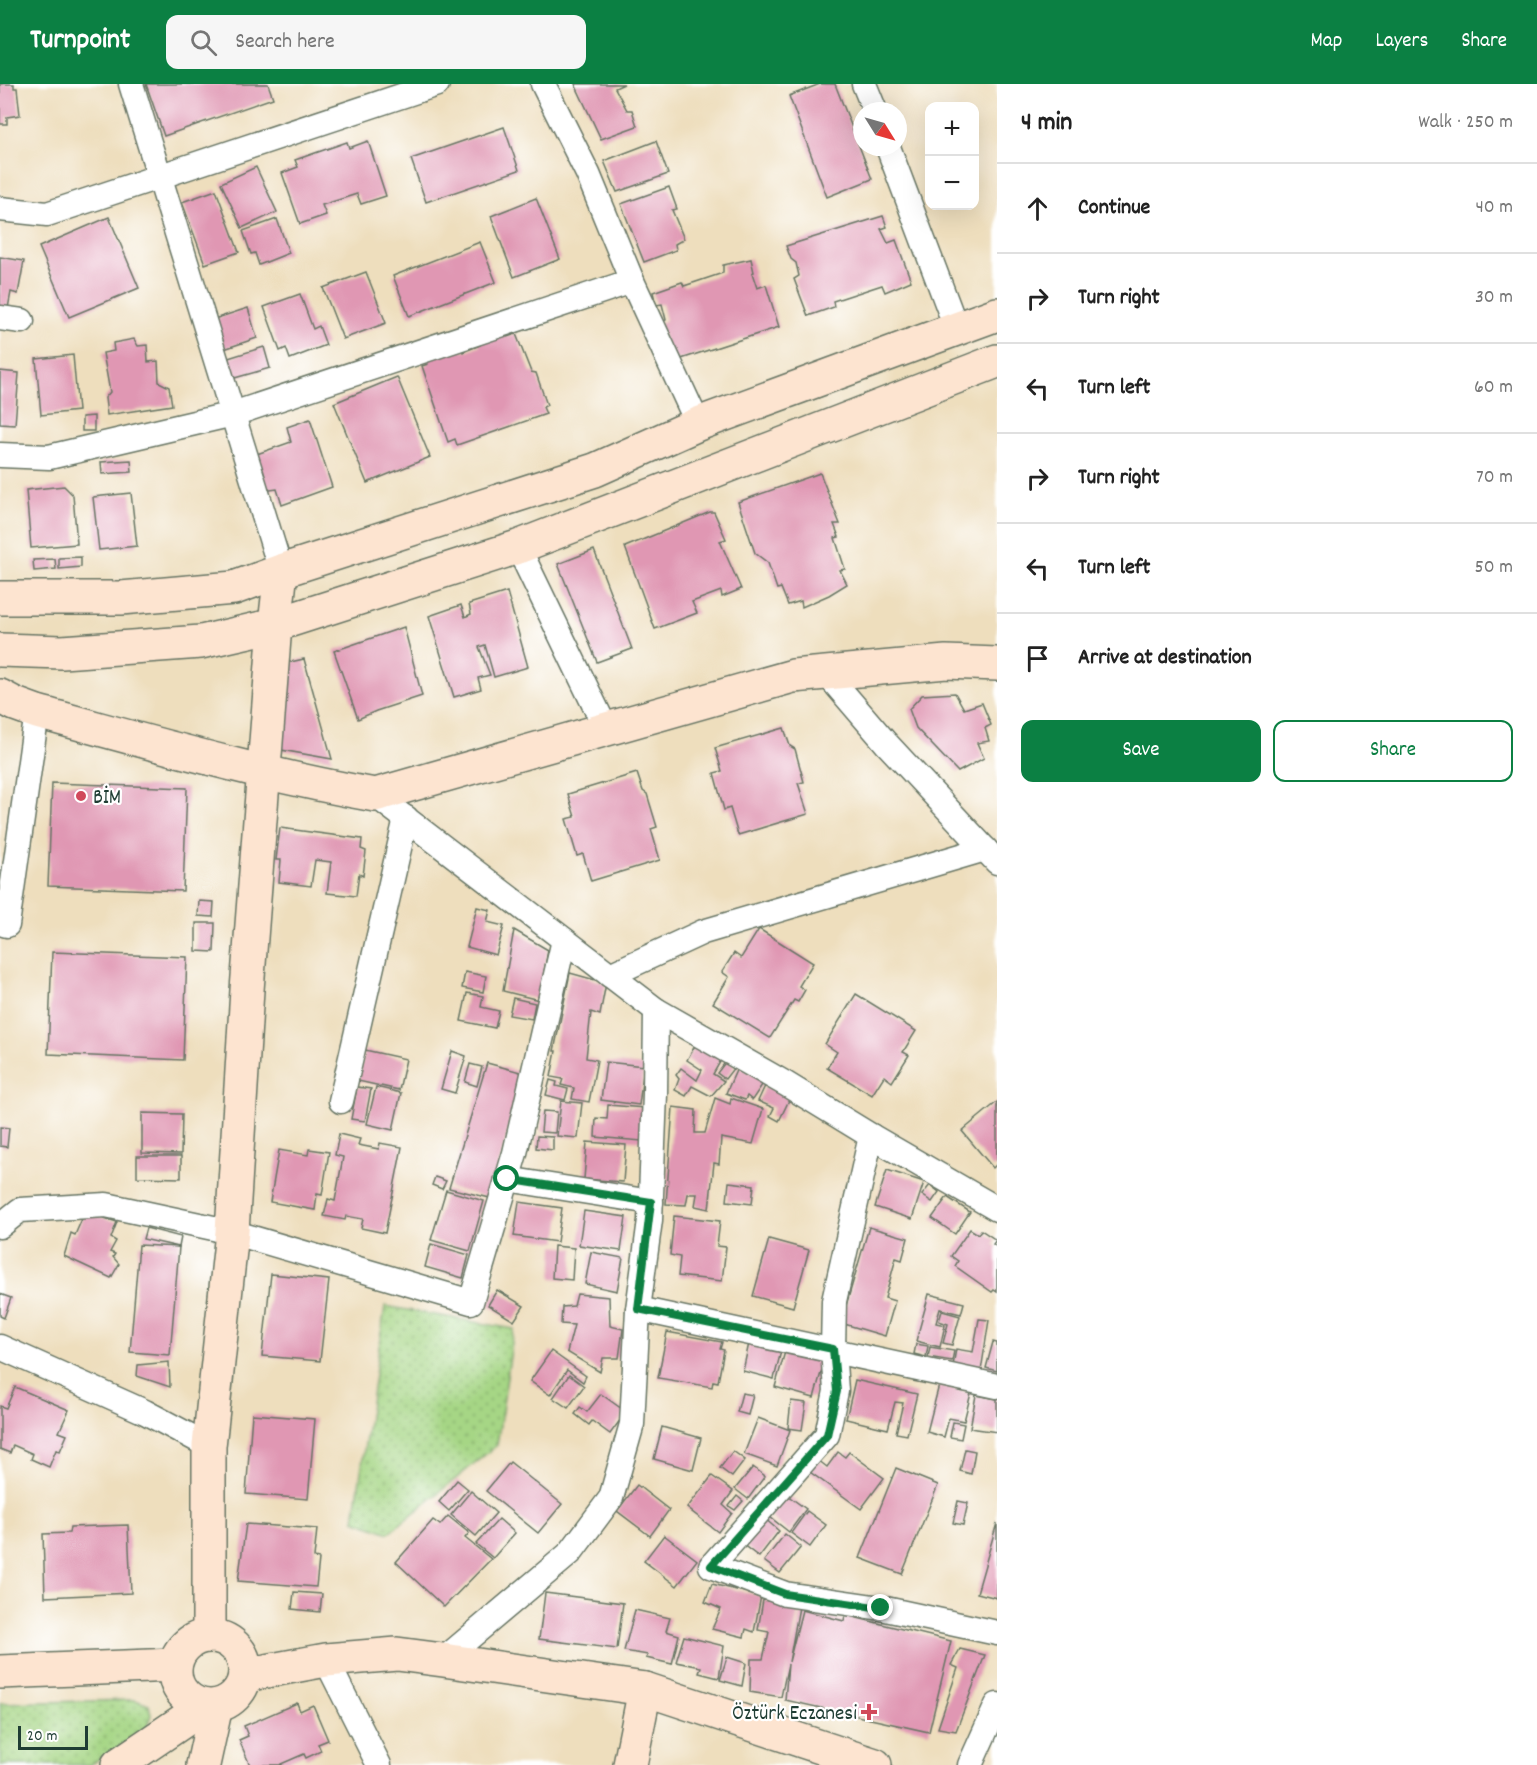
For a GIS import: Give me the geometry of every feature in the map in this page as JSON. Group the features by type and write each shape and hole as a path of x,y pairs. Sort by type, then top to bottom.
{"street":[{"path":"131,84 281,571 247,990 232,1232 209,1446 209,1636"},
{"path":"0,209 47,214 437,84"},
{"path":"543,84 588,174 632,280 698,424"},
{"path":"864,84 871,102"},
{"path":"891,156 957,330"},
{"path":"0,455 49,457 234,414 632,280"},
{"path":"0,598 121,598 234,588 596,470 698,424 997,314"},
{"path":"0,650 62,652 201,642 275,625 518,547 997,361"},
{"path":"518,547 606,729"},
{"path":"375,795 793,676 946,662 997,664"},
{"path":"610,975 703,932 991,856 886,743 826,673"},
{"path":"0,696 37,712 264,772 375,795 656,1010 997,1209"},
{"path":"0,923 7,925 37,712"},
{"path":"341,1101 406,818"},
{"path":"0,1226 20,1209 106,1205 232,1232 471,1302 515,1153 564,940"},
{"path":"443,1660 570,1552 610,1497 632,1424 638,1309 651,1202 656,1094 656,1010"},
{"path":"871,1136 834,1301 833,1349 837,1391 827,1435 711,1566 785,1594 881,1608 997,1633"},
{"path":"507,1179 651,1202"},
{"path":"638,1309 997,1386"},
{"path":"0,1347 144,1412 209,1446"},
{"path":"117,1765 210,1706 226,1702 242,1686 245,1675 244,1663 239,1652 231,1643 209,1636 187,1645 179,1654 175,1676 178,1687 185,1696 194,1702 210,1706"},
{"path":"245,1675 326,1660 397,1654 443,1660 645,1689 875,1765"},
{"path":"326,1660 379,1765"},
{"path":"0,1672 176,1665"},
{"path":"630,1765 645,1689"},
{"path":"970,1765 997,1705"},
{"path":"203,1765 210,1706"}],"green space":[{"path":"385,1306 514,1329 497,1445 389,1533 354,1520"},
{"path":"135,1700 149,1705 151,1715 146,1729 139,1736 89,1765 0,1765 0,1703"}],"building":[{"path":"0,84 14,84 14,88 17,88 20,115 7,117 7,124 0,124"},
{"path":"146,84 268,84 273,98 164,136"},
{"path":"575,84 624,84 615,88 627,110 632,110 637,126 601,139"},
{"path":"820,84 835,84 853,130 853,156 863,156 872,179 827,197 789,96"},
{"path":"504,127 519,170 426,202 411,159"},
{"path":"368,141 386,196 361,204 357,194 322,205 326,215 300,224 282,173 298,167 295,160 347,142 349,148"},
{"path":"656,141 668,174 617,192 604,161"},
{"path":"256,167 277,212 242,228 221,183"},
{"path":"669,187 677,209 672,210 684,239 675,244 676,250 644,262 621,204"},
{"path":"216,190 239,252 205,264 182,202"},
{"path":"536,198 560,259 514,277 491,216"},
{"path":"883,216 887,227 881,229 888,243 896,240 911,281 885,292 882,285 833,301 834,307 808,316 794,279 799,276 796,263 791,259 786,246"},
{"path":"109,217 139,288 69,317 39,247"},
{"path":"277,219 289,253 259,265 255,253 251,254 243,231"},
{"path":"480,242 496,282 409,316 393,276"},
{"path":"0,257 24,261 18,294 11,292 7,314 0,313"},
{"path":"751,259 754,272 752,273 757,288 766,285 779,327 672,362 659,324 666,320 662,304 656,305 653,292 682,282 684,286 723,273 723,265"},
{"path":"366,272 386,323 343,339 323,288"},
{"path":"300,294 313,329 319,326 326,345 290,359 286,348 280,351 264,307"},
{"path":"248,308 257,338 224,349 214,319"},
{"path":"505,331 507,337 516,334 531,372 536,373 547,405 543,407 546,414 457,445 455,439 448,442 422,366 428,364 425,357 461,344 463,352 480,345 478,341"},
{"path":"134,339 138,346 147,345 148,362 158,361 159,382 169,387 172,405 107,415 105,398 110,392 103,353 114,351 113,343"},
{"path":"264,347 270,368 231,379 225,359"},
{"path":"73,355 78,411 41,415 36,359"},
{"path":"0,371 19,373 15,425 0,424"},
{"path":"397,377 430,457 367,483 334,403"},
{"path":"94,416 94,431 82,431 82,417"},
{"path":"310,419 332,487 282,505 277,489 263,491 254,455 291,442 287,427"},
{"path":"131,460 132,472 102,474 101,462"},
{"path":"820,473 840,524 834,524 839,537 835,538 845,569 840,570 847,584 802,607 801,601 788,605 781,588 777,589 768,563 755,553 738,502"},
{"path":"64,486 73,495 77,544 31,548 26,490"},
{"path":"131,493 137,546 99,550 93,497"},
{"path":"714,512 726,539 720,541 741,589 722,597 721,591 692,602 697,613 655,629 625,547"},
{"path":"594,550 632,649 597,662 558,564"},
{"path":"81,557 81,567 59,569 59,558"},
{"path":"55,559 56,569 34,571 33,560"},
{"path":"507,592 528,667 494,677 485,645 479,647 490,675 478,678 481,689 454,697 429,616 461,605 465,617 471,614 469,604"},
{"path":"404,627 422,696 358,719 334,651"},
{"path":"304,659 332,759 276,749 277,665"},
{"path":"955,693 964,709 982,703 991,725 985,728 989,741 977,743 984,758 958,772 916,728 909,709 922,695"},
{"path":"784,728 790,746 795,749 804,782 798,783 808,814 738,835 730,808 724,810 714,773 722,771 715,748"},
{"path":"637,773 643,791 647,794 657,827 651,829 660,860 591,881 583,854 577,856 566,819 575,817 568,794"},
{"path":"52,783 187,788 183,891 48,886"},
{"path":"280,828 362,839 361,849 366,851 363,876 359,874 356,896 327,893 331,862 315,860 311,886 279,882 281,860 276,860"},
{"path":"199,901 214,902 213,917 198,916"},
{"path":"477,907 490,910 487,922 504,926 496,955 467,947"},
{"path":"196,923 215,923 214,952 196,951"},
{"path":"759,929 813,963 799,986 805,990 798,1002 794,1000 770,1038 713,1003 729,977 722,972 734,953 741,958"},
{"path":"514,930 548,950 539,1000 503,991"},
{"path":"52,952 187,957 183,1060 48,1054"},
{"path":"465,972 486,976 483,992 462,988"},
{"path":"570,973 606,983 600,1015 591,1012 586,1058 597,1060 589,1102 572,1099 574,1088 561,1085 563,1079 551,1077"},
{"path":"467,993 483,996 481,1007 499,1011 495,1028 461,1021"},
{"path":"856,994 916,1031 903,1052 909,1055 892,1082 884,1076 872,1095 827,1068 837,1052 825,1044"},
{"path":"513,998 535,1003 532,1019 509,1015"},
{"path":"697,1042 724,1055 713,1074 724,1081 711,1096 692,1086 686,1096 675,1090 679,1079 676,1075 681,1068 697,1080 702,1070 687,1060"},
{"path":"365,1050 406,1059 399,1090 358,1081"},
{"path":"452,1051 466,1056 455,1093 441,1089"},
{"path":"727,1060 735,1066 725,1079 717,1073"},
{"path":"606,1062 644,1066 639,1105 601,1100"},
{"path":"487,1063 524,1073 490,1198 449,1188"},
{"path":"470,1064 482,1067 477,1086 465,1082"},
{"path":"738,1066 766,1079 752,1100 747,1096 745,1100 726,1093"},
{"path":"550,1080 557,1082 556,1086 568,1089 565,1100 546,1095"},
{"path":"765,1086 790,1098 779,1121 770,1116 774,1108 758,1101"},
{"path":"357,1087 371,1089 365,1121 351,1119"},
{"path":"376,1087 401,1093 393,1130 367,1124"},
{"path":"715,1098 730,1104 731,1098 763,1109 753,1144 721,1138 719,1164 714,1163 709,1209 695,1206 697,1194 688,1194 686,1205 666,1204 673,1107 696,1110 695,1133 705,1133"},
{"path":"561,1101 582,1103 578,1138 557,1136"},
{"path":"997,1102 997,1164 993,1168 962,1131"},
{"path":"608,1105 645,1108 642,1141 595,1137 596,1118 607,1119"},
{"path":"543,1111 557,1112 555,1133 541,1132"},
{"path":"142,1113 182,1114 181,1154 142,1153"},
{"path":"0,1127 9,1128 7,1147 0,1146"},
{"path":"339,1134 360,1139 358,1145 379,1149 380,1143 402,1147 385,1233 361,1228 363,1219 346,1216 345,1220 324,1216 328,1199 335,1201 343,1157 335,1155"},
{"path":"537,1136 553,1137 553,1150 536,1148"},
{"path":"587,1142 626,1145 623,1182 584,1179"},
{"path":"309,1149 329,1152 322,1195 317,1194 315,1210 270,1202 279,1150 308,1155"},
{"path":"137,1156 181,1156 181,1178 137,1177"},
{"path":"887,1170 924,1182 912,1219 875,1207"},
{"path":"435,1177 446,1181 442,1189 432,1185"},
{"path":"729,1182 754,1185 752,1204 727,1201"},
{"path":"930,1185 939,1192 932,1202 922,1195"},
{"path":"446,1190 484,1201 470,1251 431,1240"},
{"path":"947,1197 970,1212 955,1234 932,1218"},
{"path":"519,1202 562,1208 557,1242 514,1236"},
{"path":"584,1211 626,1217 621,1251 579,1245"},
{"path":"85,1212 117,1222 111,1238 116,1241 110,1252 115,1254 113,1257 119,1264 111,1278 64,1256 71,1233 75,1235"},
{"path":"674,1216 720,1221 717,1246 726,1247 722,1281 678,1276 680,1257 670,1255"},
{"path":"869,1227 908,1238 902,1260 896,1258 885,1298 895,1301 885,1336 841,1323"},
{"path":"146,1228 181,1237 179,1247 143,1239"},
{"path":"970,1229 978,1234 981,1230 996,1240 993,1244 997,1247 997,1292 994,1290 992,1292 955,1266 958,1261 951,1256"},
{"path":"769,1239 809,1250 793,1307 753,1296"},
{"path":"431,1244 469,1255 463,1278 425,1267"},
{"path":"139,1245 179,1247 170,1355 130,1352"},
{"path":"554,1246 574,1248 572,1280 552,1278"},
{"path":"591,1252 623,1258 617,1291 585,1284"},
{"path":"271,1274 329,1280 320,1361 262,1356"},
{"path":"497,1290 524,1306 514,1321 488,1305"},
{"path":"0,1294 11,1298 4,1318 0,1316"},
{"path":"577,1294 609,1297 610,1326 623,1329 619,1358 603,1358 600,1372 567,1352 574,1325 561,1324 562,1307 574,1306"},
{"path":"929,1294 964,1303 961,1314 940,1309 936,1323 945,1325 940,1347 916,1341"},
{"path":"942,1311 960,1316 952,1345 943,1343 948,1324 939,1321"},
{"path":"979,1319 989,1320 981,1371 953,1366 956,1349 973,1352"},
{"path":"667,1332 722,1342 720,1349 724,1350 718,1382 713,1381 712,1387 658,1378"},
{"path":"993,1342 997,1343 997,1371 986,1368"},
{"path":"749,1343 781,1351 774,1379 743,1371"},
{"path":"916,1344 928,1346 926,1357 914,1354"},
{"path":"930,1347 954,1351 952,1361 928,1357"},
{"path":"786,1348 825,1358 814,1398 775,1387"},
{"path":"551,1351 586,1376 583,1382 567,1370 550,1395 530,1381"},
{"path":"169,1362 170,1387 137,1376 138,1365"},
{"path":"569,1375 584,1386 568,1408 553,1398"},
{"path":"855,1380 917,1394 907,1435 896,1433 903,1403 895,1402 888,1429 846,1419"},
{"path":"939,1385 971,1393 964,1421 949,1418 944,1437 927,1432"},
{"path":"15,1387 69,1410 59,1432 67,1435 60,1451 56,1450 49,1467 31,1459 33,1454 13,1445 10,1453 0,1449 0,1406 6,1408"},
{"path":"742,1393 753,1395 748,1415 737,1412"},
{"path":"601,1394 626,1412 610,1434 592,1421 589,1425 575,1414 580,1407 587,1412"},
{"path":"976,1395 997,1399 997,1432 970,1428"},
{"path":"791,1401 806,1403 802,1430 788,1428"},
{"path":"252,1414 315,1419 308,1499 246,1494"},
{"path":"758,1418 790,1430 777,1466 744,1454"},
{"path":"953,1422 964,1424 961,1439 950,1437"},
{"path":"662,1427 701,1438 693,1470 654,1459"},
{"path":"965,1449 975,1451 971,1474 960,1471"},
{"path":"733,1451 745,1460 732,1477 720,1468"},
{"path":"838,1452 845,1457 849,1452 884,1478 861,1509 810,1472 818,1460 827,1467"},
{"path":"510,1462 562,1504 538,1533 486,1491"},
{"path":"753,1467 765,1476 748,1499 735,1489"},
{"path":"896,1468 938,1485 902,1574 860,1558"},
{"path":"712,1476 733,1491 723,1505 732,1513 718,1532 687,1508"},
{"path":"457,1480 468,1489 449,1511 439,1502"},
{"path":"637,1485 669,1510 650,1536 617,1511"},
{"path":"471,1491 496,1513 476,1536 451,1515"},
{"path":"787,1495 806,1509 789,1532 770,1517"},
{"path":"737,1496 743,1501 735,1510 729,1506"},
{"path":"958,1501 968,1503 963,1525 953,1523"},
{"path":"807,1511 826,1525 810,1547 791,1533"},
{"path":"448,1516 469,1533 465,1538 491,1559 444,1607 396,1562 433,1520 440,1525"},
{"path":"763,1517 779,1531 759,1557 742,1544"},
{"path":"499,1519 515,1533 493,1558 476,1544"},
{"path":"997,1523 997,1598 977,1593"},
{"path":"246,1524 317,1529 314,1558 319,1559 316,1587 238,1581"},
{"path":"128,1525 131,1593 45,1597 43,1534 69,1533 70,1527"},
{"path":"785,1534 801,1547 780,1573 764,1561"},
{"path":"664,1535 697,1560 677,1586 644,1561"},
{"path":"712,1584 761,1596 754,1632 746,1629 744,1637 712,1629 721,1609 705,1602"},
{"path":"294,1592 322,1594 320,1612 292,1609"},
{"path":"545,1593 623,1603 617,1649 539,1639"},
{"path":"763,1600 799,1607 789,1662 802,1610 844,1621 845,1615 951,1641 929,1732 785,1700 788,1664 781,1697 750,1692 751,1659 763,1659 769,1632 758,1630"},
{"path":"635,1610 670,1618 666,1631 679,1635 672,1664 646,1658 648,1655 624,1651"},
{"path":"684,1636 724,1646 719,1678 699,1673 701,1667 676,1662"},
{"path":"960,1649 985,1655 956,1731 938,1728 958,1668 951,1665"},
{"path":"727,1657 746,1663 742,1686 720,1680"},
{"path":"297,1703 300,1711 313,1705 328,1740 318,1744 321,1751 306,1758 304,1754 282,1765 250,1765 239,1740 248,1736 244,1726"}],"place":[{"name":"BİM","path":"81,796"},
{"name":"Öztürk Eczanesi","path":"869,1712"}],"route":[{"path":"507,1179 651,1202 638,1309 833,1349 837,1391 827,1435 711,1566 785,1594 881,1608"}]}
